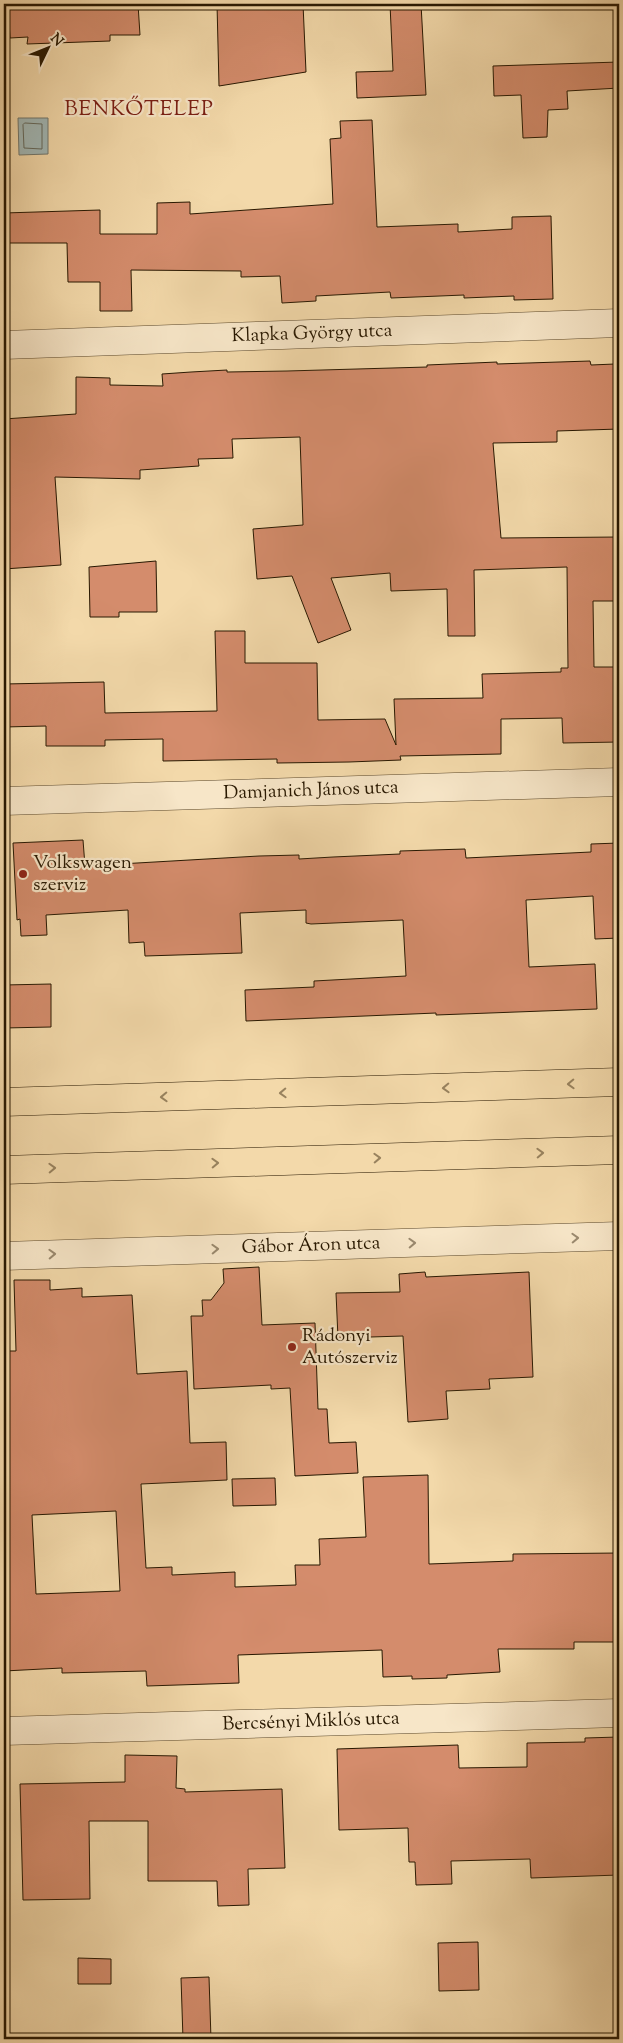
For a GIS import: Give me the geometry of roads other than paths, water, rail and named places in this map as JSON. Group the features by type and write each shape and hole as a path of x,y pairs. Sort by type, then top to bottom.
{"main road":[{"path":"4,1102 619,1082"},
{"path":"4,1170 619,1150"}],"street":[{"name":"Klapka György utca","path":"4,345 619,323"},
{"name":"Damjanich János utca","path":"4,801 619,782"},
{"name":"Gábor Áron utca","path":"4,1256 619,1236"},
{"name":"Bercsényi Miklós utca","path":"4,1731 619,1713"}],"water":[{"path":"18,118 48,118 48,154 19,155"}],"place":[{"name":"Volkswagen szerviz","path":"23,874"},
{"name":"Rádonyi Autószerviz","path":"292,1347"}],"district":[{"name":"BENKŐTELEP","path":"139,110"}]}
